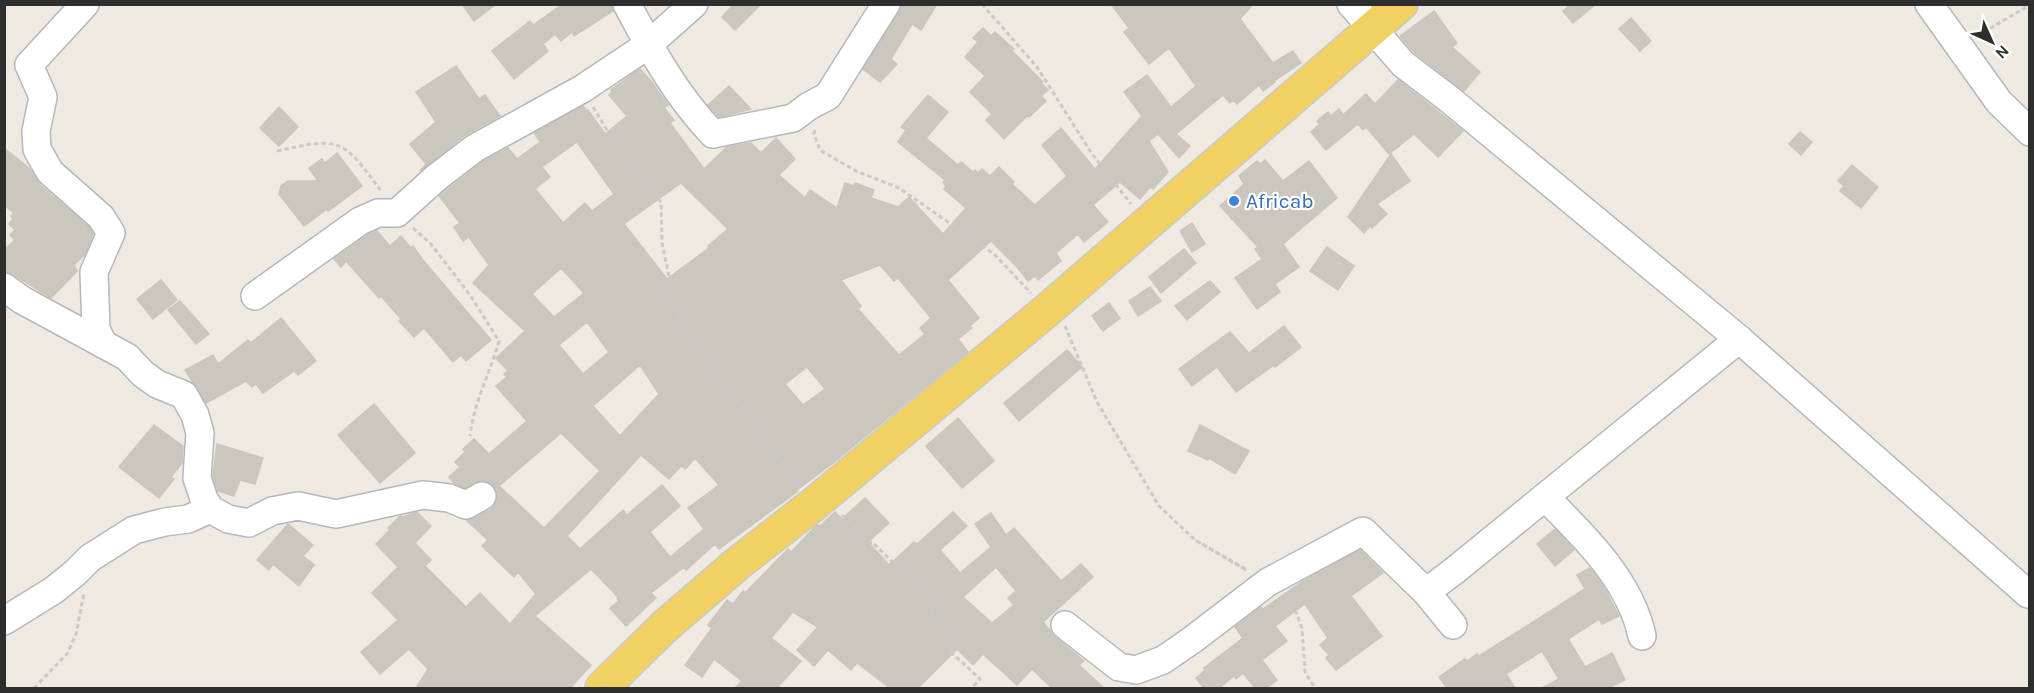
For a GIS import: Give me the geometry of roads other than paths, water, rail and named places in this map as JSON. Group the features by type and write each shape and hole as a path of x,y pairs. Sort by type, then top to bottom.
{"main road":[{"path":"602,688 664,627 737,564 814,504 1045,312 1401,4"}],"street":[{"path":"85,4 29,65 43,98 36,131 37,148 50,172 101,217 111,233 94,272 96,328 103,344"},
{"path":"627,4 648,45 695,116 713,134 793,118 808,106 828,96 886,4"},
{"path":"255,296 360,221 378,213 397,213 436,177 475,148 582,88 648,45 693,4"},
{"path":"1351,4 1403,64 1449,99 1739,339 2029,601"},
{"path":"1929,4 1999,102 2030,132"},
{"path":"4,287 22,300 127,357 143,374 157,384 184,395 195,415 200,434 197,478 210,509 228,519 249,523 272,511 298,506 336,514 423,495 449,498 465,505 482,496"},
{"path":"1426,592 1454,572 1739,339"},
{"path":"1545,497 1580,532 1616,577 1638,618 1642,636"},
{"path":"4,621 54,590 90,558 135,530 188,519 210,509"},
{"path":"1065,625 1119,667 1136,670 1162,660 1192,640 1263,580 1363,531 1426,592 1454,625"}],"place":[{"name":"Africab","path":"1234,201"}]}
